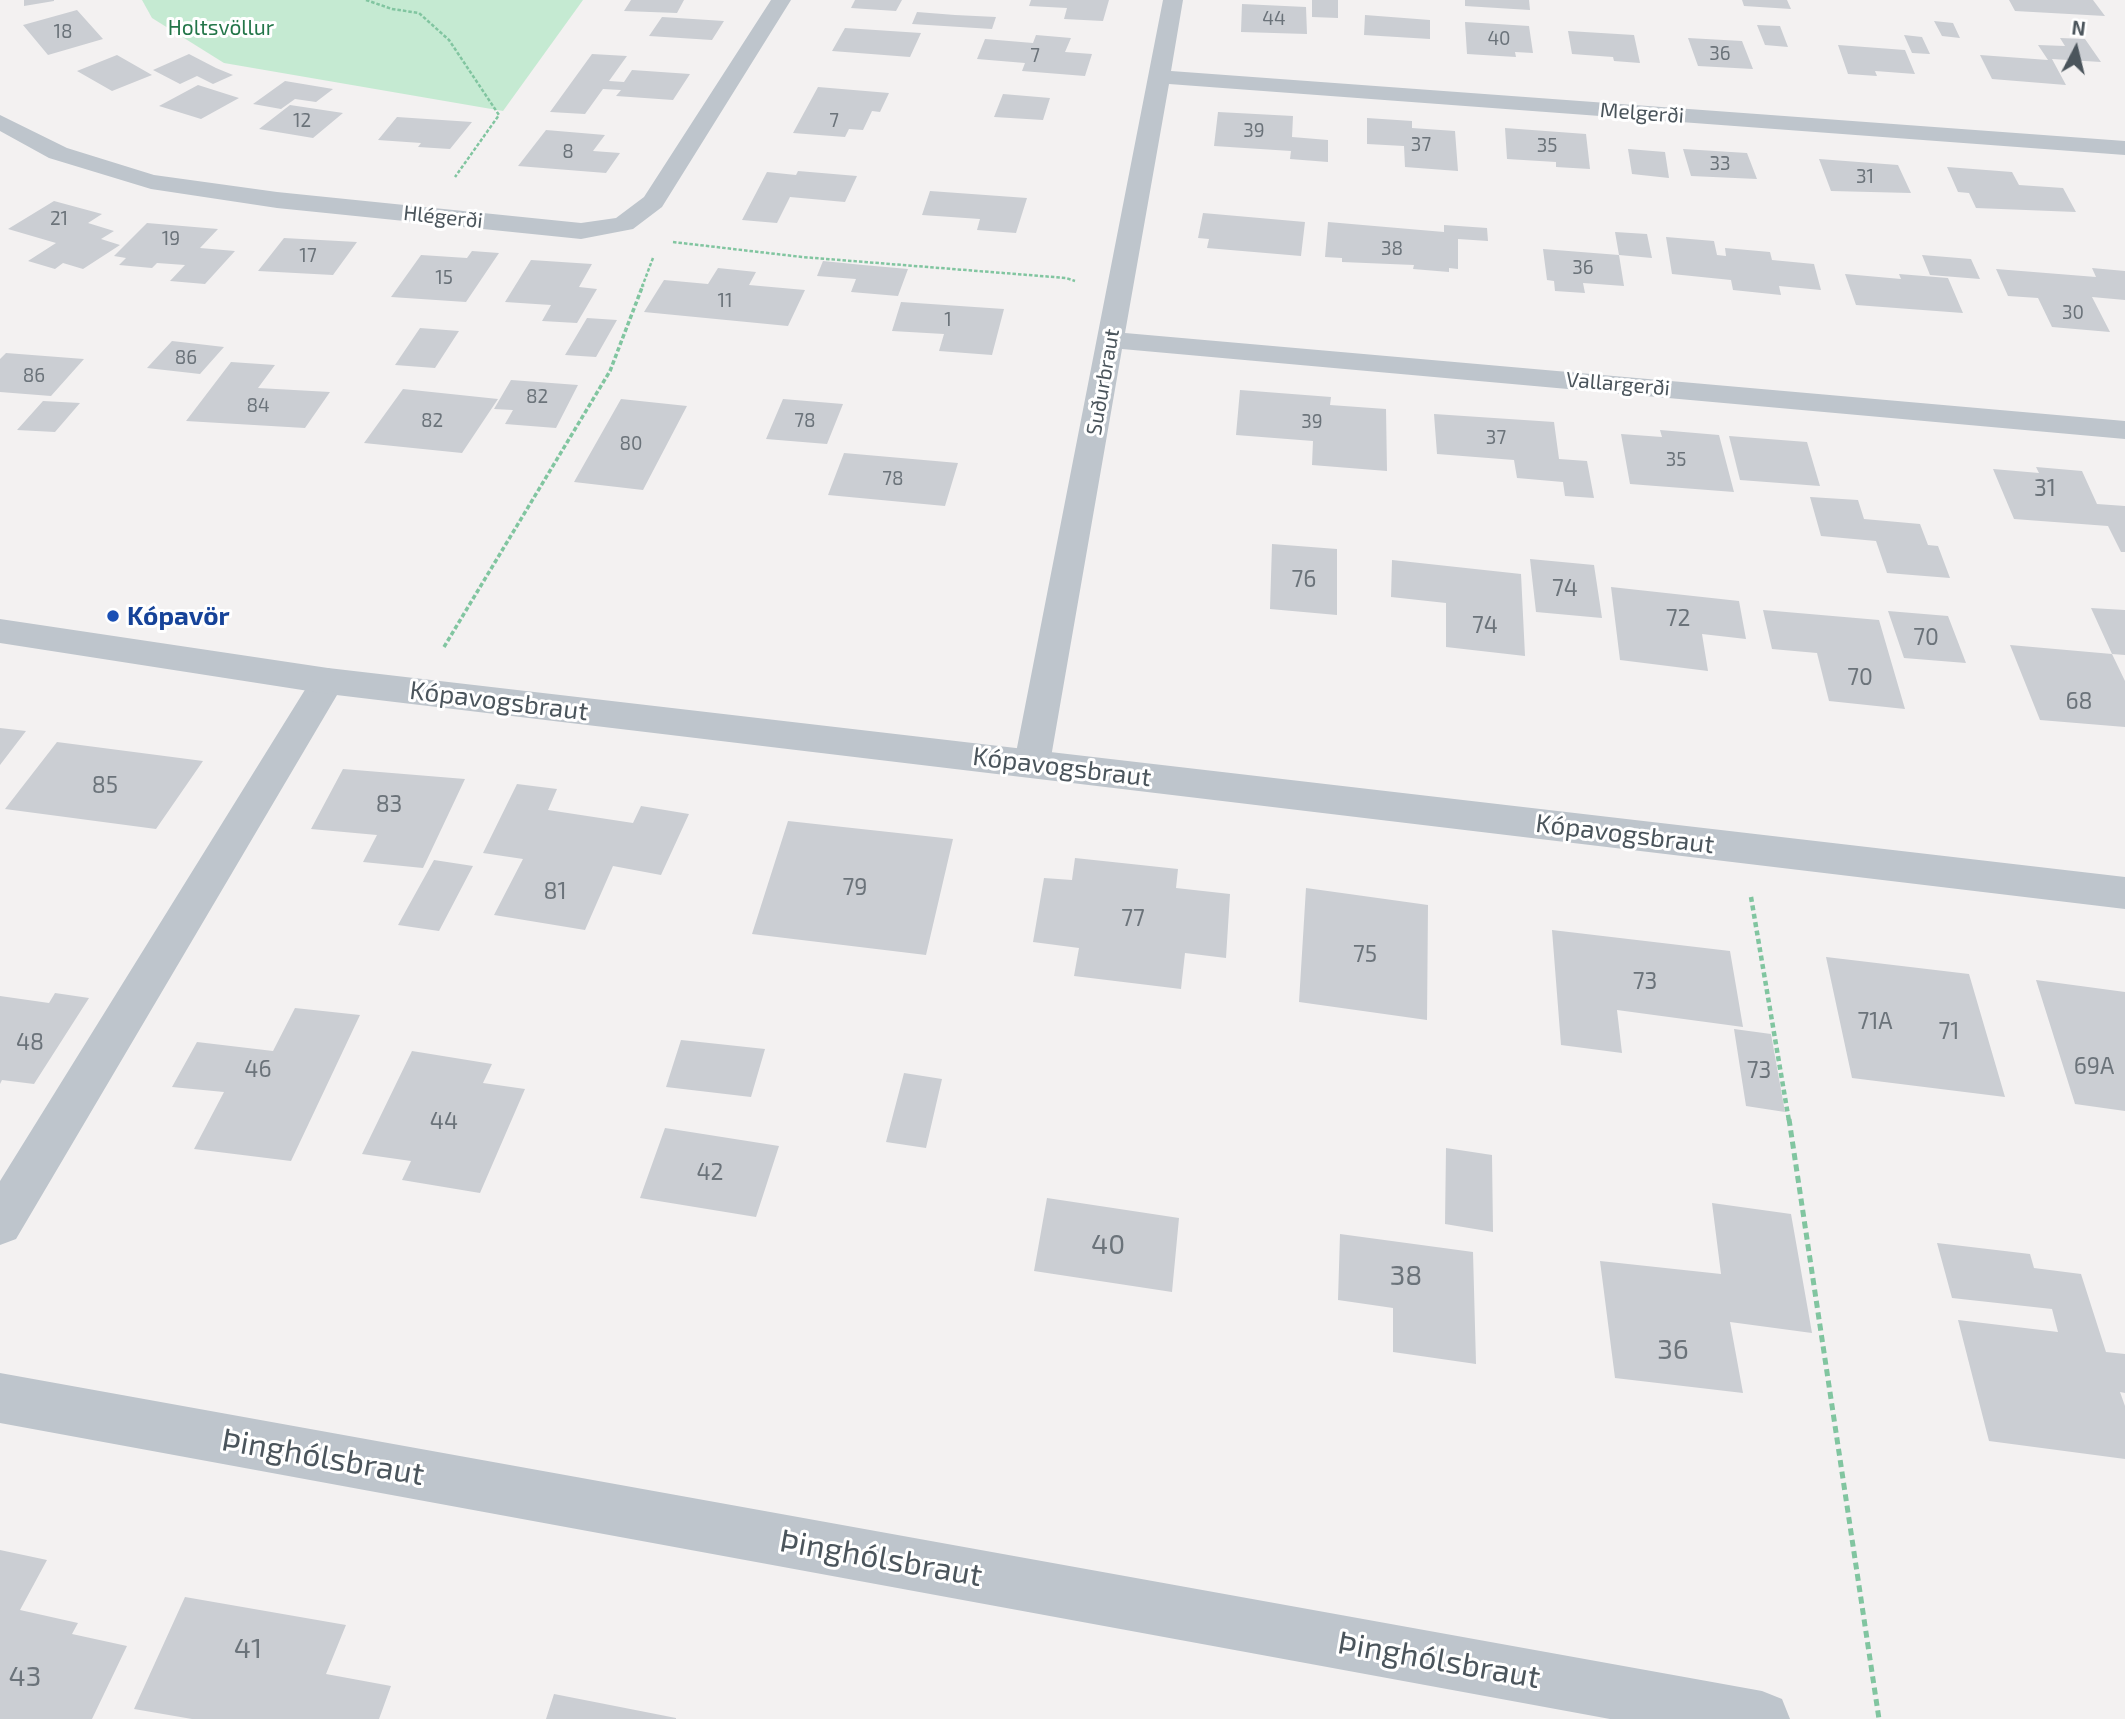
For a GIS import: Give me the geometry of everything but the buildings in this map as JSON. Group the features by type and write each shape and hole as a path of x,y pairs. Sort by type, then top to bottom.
{"street":[{"name":"Hlégerði","path":"0,122 58,153 151,182 277,200 581,231 624,224 653,202 781,0"},
{"name":"Suðurbraut","path":"1032,764 1173,0"},
{"name":"Melgerði","path":"1159,78 2125,148"},
{"name":"Vallargerði","path":"1110,340 2125,430"},
{"name":"Kópavogsbraut","path":"0,631 328,681 2125,893"},
{"path":"0,1223 328,681"},
{"name":"Þinghólsbraut","path":"0,1398 1762,1719"}],"path":[{"path":"366,0 392,9 419,13 449,40 499,115 426,216"},
{"path":"663,241 802,257 1066,278 1118,298"},
{"path":"443,650 610,371 649,266 658,249"},
{"path":"1750,893 1792,1137 1879,1719"}],"green space":[{"name":"Holtsvöllur","path":"142,0 583,0 503,111 224,63 152,18"}],"place":[{"name":"Kópavör","path":"113,616"}]}
